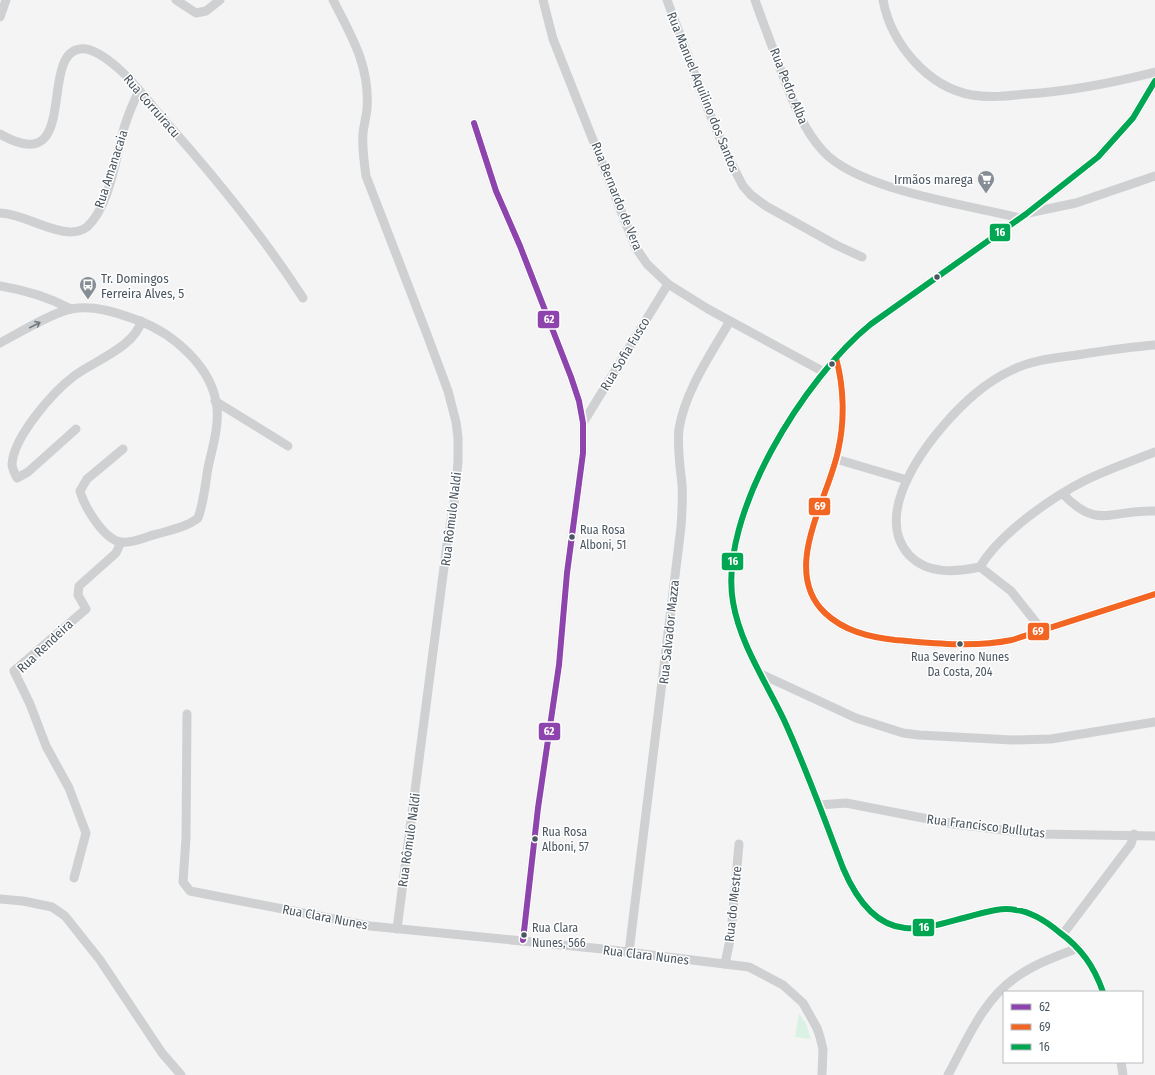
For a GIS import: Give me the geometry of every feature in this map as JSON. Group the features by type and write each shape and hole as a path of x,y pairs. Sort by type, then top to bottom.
{"street":[{"path":"0,17 6,0"},
{"path":"176,0 190,11 196,13 201,13 220,0"},
{"name":"Rua Rômulo Naldi","path":"333,0 358,47 363,66 367,100 363,158 366,176 439,367 456,422 458,438 455,498 447,544 397,929"},
{"name":"Rua Bernardo de Vera","path":"543,0 553,39 636,248 655,274 697,303 824,372"},
{"name":"Rua Manuel Aquilino dos Santos","path":"667,0 707,108 728,157 743,186 751,196 766,206 836,245 862,257"},
{"name":"Rua Pedro Alba","path":"755,0 787,86 808,131 824,152 836,163 859,175 893,188 1022,216"},
{"path":"883,0 890,24 909,56 933,77 956,90 971,95 995,96 1065,92 1155,72"},
{"name":"Rua Corruiracu","path":"0,134 28,144 39,142 47,135 53,120 61,71 64,63 74,50 80,48 89,49 99,54 120,69 216,180 304,298"},
{"path":"1103,991 1093,968 1078,948 1062,934 1036,916 1016,909 994,910 938,924 911,928 897,926 884,921 868,908 850,885 801,757 761,674 754,663 739,624 733,602 731,576 735,545 748,502 772,448 824,372 854,338 883,315 1022,216 1102,153 1133,118 1155,81"},
{"name":"Rua Amanacaia","path":"0,213 12,214 70,232 84,229 89,226 99,210 106,194 124,128 139,91"},
{"path":"474,122 496,191 520,246 571,377 583,423 583,453 566,580 559,665 538,808 523,940"},
{"path":"1022,216 1076,202 1155,176"},
{"name":"Rua Sofia Fusco","path":"583,423 668,284"},
{"path":"0,286 46,297 70,309"},
{"path":"0,343 70,309 102,309 141,321 166,334 190,355 204,374 216,401 217,411 214,440 204,491 204,500 198,518 179,527 121,542 111,538 102,530 82,498 80,491 87,480 123,449"},
{"path":"76,429 28,472 17,478 13,469 14,457 21,440 36,415 75,375 132,338 140,328 141,321"},
{"name":"Rua Salvador Mazza","path":"629,952 683,508 679,462 679,430 689,398 730,321"},
{"path":"1155,345 1035,362 1007,372 976,393 927,447 907,480 898,513 897,526 903,547 920,563 940,571 959,571 980,568 1007,536 1036,512 1063,494 1086,480 1155,452"},
{"path":"836,358 842,379 842,418 836,459 808,546 806,565 806,580 810,593 821,609 835,622 846,629 882,639 954,645 991,644 1012,640 1155,594"},
{"path":"216,401 288,446"},
{"path":"836,459 907,480"},
{"path":"1063,494 1081,511 1091,515 1102,516 1155,511"},
{"name":"Rua Rendeira","path":"74,878 86,833 69,788 46,746 30,704 14,671 86,609 78,595 79,586 116,553 121,542"},
{"path":"980,568 1011,591 1033,616 1042,630"},
{"path":"1143,598 1155,601"},
{"path":"761,674 856,718 903,733 919,735 1012,740 1052,739 1155,722"},
{"name":"Rua Clara Nunes","path":"187,714 186,838 183,882 190,891 370,926 523,940 749,968 760,972 783,985 797,995 803,1003 817,1028 823,1049 822,1075"},
{"name":"Rua Francisco Bullutas","path":"819,805 846,803 954,824 1037,834 1134,834 1155,836"},
{"path":"1062,934 1132,844 1134,834"},
{"name":"Rua do Mestre","path":"725,964 731,935 739,844"},
{"path":"0,899 23,901 52,907 65,916 100,960 155,1042 181,1075"},
{"path":"948,1075 981,1016 1001,990 1014,978 1030,968 1078,948"},
{"path":"1121,1063 1123,1075"}],"green space":[{"path":"799,1013 806,1024 811,1039 795,1037"}],"transit line":[{"name":"16","path":"1103,991 1091,966 1074,944 1039,918 1028,913 1010,909 999,910 922,928 905,928 894,926 883,921 866,907 853,888 843,868 792,738 741,633 733,602 732,567 739,529 753,490 772,450 794,412 819,378 846,348 871,324 1026,214 1098,157 1133,118 1155,81"},
{"name":"62","path":"474,123 496,191 520,246 571,377 579,401 583,423 583,453 567,573 559,665 538,808 523,940"},
{"name":"69","path":"836,358 842,392 842,428 833,470 811,534 807,556 807,576 812,596 825,613 832,619 849,629 866,635 885,639 939,643 982,644 1012,640 1155,594"}],"place":[{"name":"Irmãos marega","path":"986,194"},
{"name":"Tr. Domingos Ferreira Alves, 5","path":"88,300"},
{"name":"Rua Rosa Alboni, 51","path":"572,537"},
{"name":"Rua Severino Nunes Da Costa, 204","path":"960,644"},
{"name":"Rua Rosa Alboni, 57","path":"535,839"},
{"name":"Rua Clara Nunes, 566","path":"524,935"}]}
